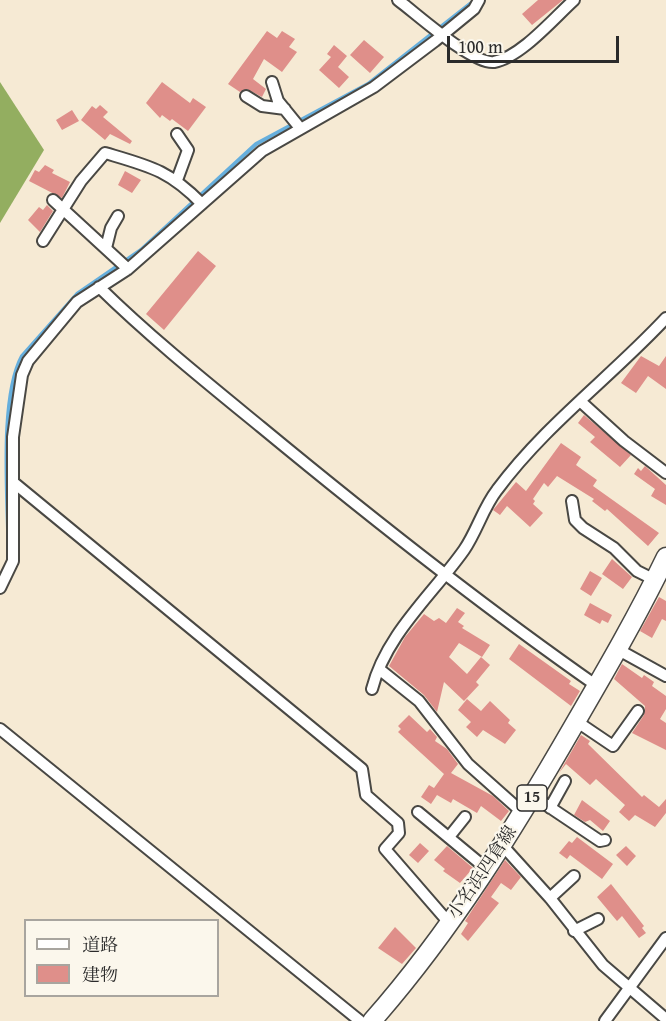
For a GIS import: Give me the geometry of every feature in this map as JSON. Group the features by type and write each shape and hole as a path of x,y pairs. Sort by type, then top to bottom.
{"main road":[{"name":"小名浜四倉線","path":"372,1021 450,924 488,870 597,686 666,557"}],"street":[{"path":"398,0 475,57 493,62 522,48 574,0"},
{"path":"0,588 13,561 13,437 24,367 77,302 99,287 199,200 296,124 367,92 439,31 474,9 479,0"},
{"path":"272,82 274,95 296,124"},
{"path":"246,96 262,106 285,109"},
{"path":"177,134 188,150 177,180"},
{"path":"43,241 81,182 105,153 157,168 177,180 199,200"},
{"path":"53,200 124,265"},
{"path":"106,248 111,228 118,216"},
{"path":"99,287 135,322 293,454 510,625 597,686"},
{"path":"372,689 379,669 394,642 464,549 496,491 563,416 629,358 666,318"},
{"path":"580,401 624,441 666,473"},
{"path":"13,482 362,769 366,795 398,823 399,833 385,849 450,924"},
{"path":"572,501 574,520 614,548 627,564 655,580"},
{"path":"617,649 666,676"},
{"path":"379,669 419,701 468,764 523,813"},
{"path":"576,721 613,746 638,711"},
{"path":"0,729 360,1021"},
{"path":"550,808 565,781"},
{"path":"533,796 600,841 605,840"},
{"path":"418,812 488,870"},
{"path":"449,837 465,817"},
{"path":"503,846 550,898 603,965 666,1019"},
{"path":"550,898 574,876"},
{"path":"574,930 598,919"},
{"path":"605,1021 666,938"}],"green space":[{"path":"0,82 44,150 0,223"}],"building":[{"path":"538,0 563,0 532,25 522,14"},
{"path":"267,31 277,38 282,31 295,39 289,47 297,52 282,72 264,59 253,79 266,89 262,97 247,89 240,92 228,84"},
{"path":"364,40 384,57 370,73 350,55"},
{"path":"334,45 347,56 338,67 349,77 339,88 319,70 331,57 327,54"},
{"path":"162,82 190,103 193,98 206,107 188,131 172,119 170,121 162,115 160,118 146,103"},
{"path":"100,105 108,112 103,117 132,141 130,144 110,134 105,140 81,120 92,106 96,109"},
{"path":"72,110 79,121 62,130 56,120"},
{"path":"45,165 54,170 52,173 70,182 62,198 29,181 35,170 39,172"},
{"path":"125,171 141,180 132,193 118,185"},
{"path":"47,205 53,211 40,232 28,220 39,207 43,210"},
{"path":"198,251 216,266 164,330 146,314"},
{"path":"641,356 659,366 666,356 666,389 648,376 636,393 621,383"},
{"path":"584,415 631,455 620,467 590,442 595,437 578,423"},
{"path":"561,443 581,457 576,465 597,480 593,486 659,533 648,546 607,509 605,511 592,501 594,499 557,476 548,487 544,483 533,499 535,501 533,504 543,513 530,527 507,506 500,515 493,510 516,482 526,491"},
{"path":"645,466 666,485 666,505 651,496 655,489 634,474 638,468 641,471"},
{"path":"612,559 632,577 623,589 602,574"},
{"path":"590,571 602,578 591,596 580,589"},
{"path":"659,597 666,601 666,621 662,619 652,638 640,631"},
{"path":"590,603 612,615 608,623 602,620 600,624 584,615"},
{"path":"457,608 465,613 458,622 464,626 462,628 490,645 482,657 459,643 449,657 467,674 481,657 490,665 476,682 479,685 464,701 444,682 437,712 424,695 389,666 405,637 424,614 434,621 439,618 446,623"},
{"path":"519,644 571,681 569,684 580,691 571,706 509,659"},
{"path":"622,664 642,678 644,675 654,682 652,686 666,696 666,709 660,719 666,723 666,750 632,733 644,715 645,706 614,679"},
{"path":"467,699 481,711 490,701 510,720 508,723 516,730 505,744 483,730 477,737 466,727 471,722 458,710"},
{"path":"409,715 427,732 430,729 437,737 435,741 447,749 458,764 451,773 493,796 509,811 501,821 481,806 477,813 453,799 451,803 437,795 431,804 421,797 429,785 434,788 444,774 398,732 401,729 398,726"},
{"path":"581,735 590,741 588,744 642,797 644,795 659,807 666,799 666,813 655,827 635,815 629,821 619,812 625,805 596,779 590,785 566,764 559,773"},
{"path":"582,800 610,821 603,831 590,820 585,822 574,815"},
{"path":"577,837 613,864 602,879 570,855 567,859 559,853 569,841 572,843"},
{"path":"420,843 429,851 418,863 409,855"},
{"path":"447,846 473,868 460,883 443,871 445,869 434,860"},
{"path":"626,846 636,856 627,866 616,855"},
{"path":"505,860 521,877 511,890 501,883 491,897 499,903 468,941 461,934 468,923 465,921"},
{"path":"611,884 644,926 642,928 646,933 639,938 622,916 617,921 597,897"},
{"path":"395,927 416,948 402,964 378,948"}],"waterway":[{"path":"8,529 6,465 8,416 15,373 22,356 77,294 141,250 256,144 368,84 475,0"}]}
